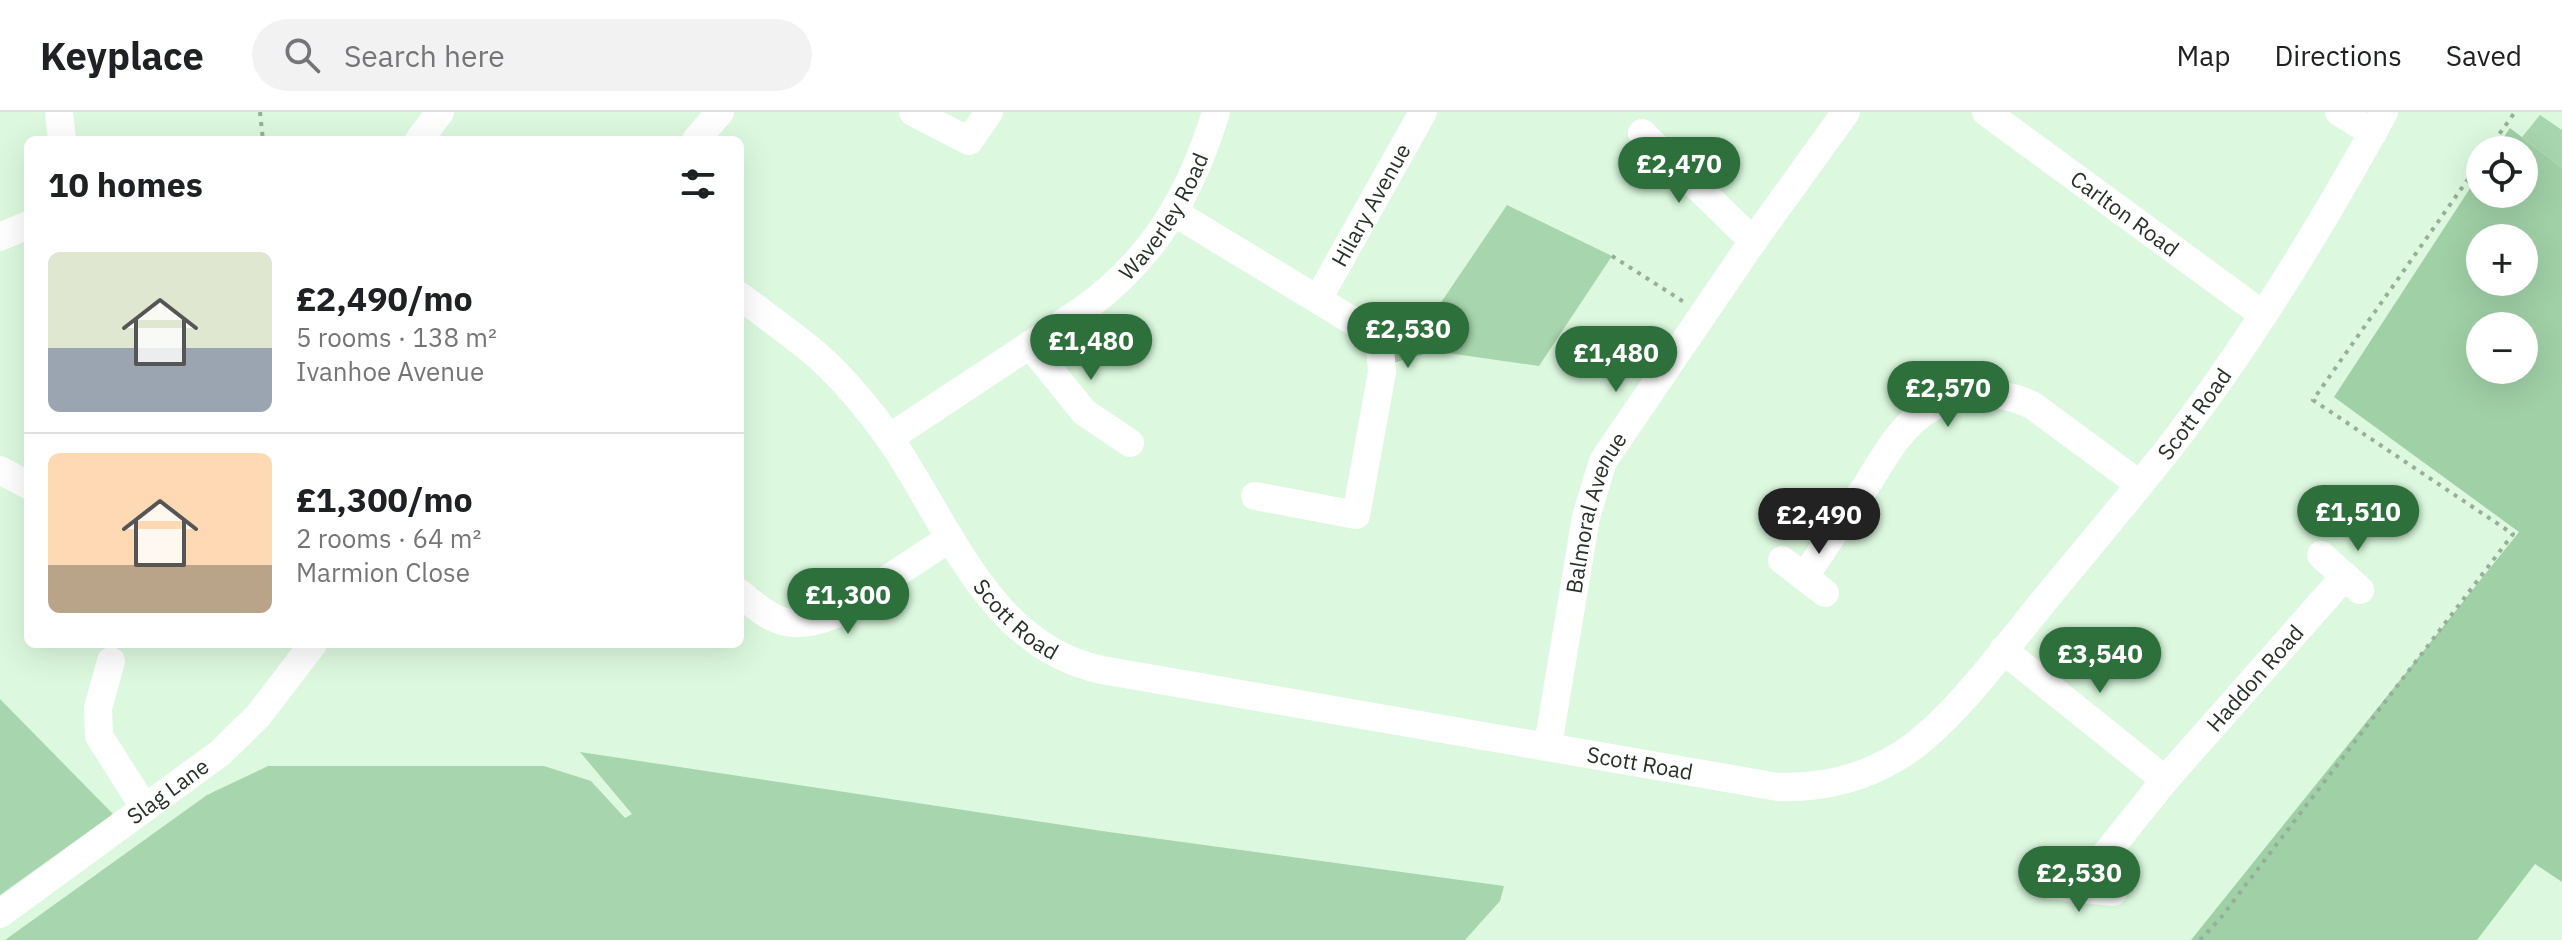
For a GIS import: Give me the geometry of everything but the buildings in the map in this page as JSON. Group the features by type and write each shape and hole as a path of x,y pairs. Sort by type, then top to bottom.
{"street":[{"path":"59,112 62,136"},
{"path":"422,136 440,112"},
{"path":"699,136 720,112"},
{"path":"913,112 969,141 989,112"},
{"name":"Waverley Road","path":"889,438 1108,292 1131,269 1175,213 1205,147 1216,112"},
{"name":"Hilary Avenue","path":"1318,299 1423,112"},
{"name":"Balmoral Avenue","path":"1548,745 1586,517 1603,461 1753,241 1846,112"},
{"name":"Carlton Road","path":"1986,112 2262,314"},
{"path":"2339,112 2378,122"},
{"name":"Scott Road","path":"744,299 818,356 889,438 979,583 1021,629 1046,647 1085,667 1778,787 1803,788 1828,784 1878,768 1921,740 2003,650 2172,444 2303,255 2378,122"},
{"path":"1641,134 1753,241"},
{"path":"1175,213 1366,329 1374,338 1382,357 1382,372 1356,515 1255,496"},
{"path":"0,237 24,227"},
{"path":"1030,345 1084,412 1130,442"},
{"path":"1804,577 1900,435 1926,411 1958,396 1995,393 2013,396 2032,405 2139,484"},
{"path":"0,470 24,483"},
{"path":"744,596 778,622 821,620 950,538"},
{"name":"Haddon Road","path":"2050,885 2101,891 2101,860 2165,780 2353,583 2321,555"},
{"name":"Slag Lane","path":"0,914 238,737 310,648"},
{"path":"2003,650 2165,780"},
{"path":"111,661 98,708 99,736 144,807"}],"path":[{"path":"260,112 263,136"},
{"path":"2498,136 2515,112"},
{"path":"2200,940 2219,920 2513,534 2313,400 2466,182"},
{"path":"1612,256 1703,314"}],"green space":[{"path":"2540,115 2562,130 2562,168 2538,149 2538,136 2523,136"},
{"path":"2510,128 2520,136 2505,136"},
{"path":"2538,150 2562,168 2562,882 2535,864 2477,940 2191,940 2519,532 2334,397 2466,194 2466,208 2538,208"},
{"path":"1507,205 1612,256 1539,366 1434,351 1393,363 1392,350 1421,332"},
{"path":"0,699 113,814 0,895"},
{"path":"580,752 1109,832 1504,886 1500,901 1465,940 5,940 207,795 268,766 544,766 591,781 625,818 632,814"}]}
